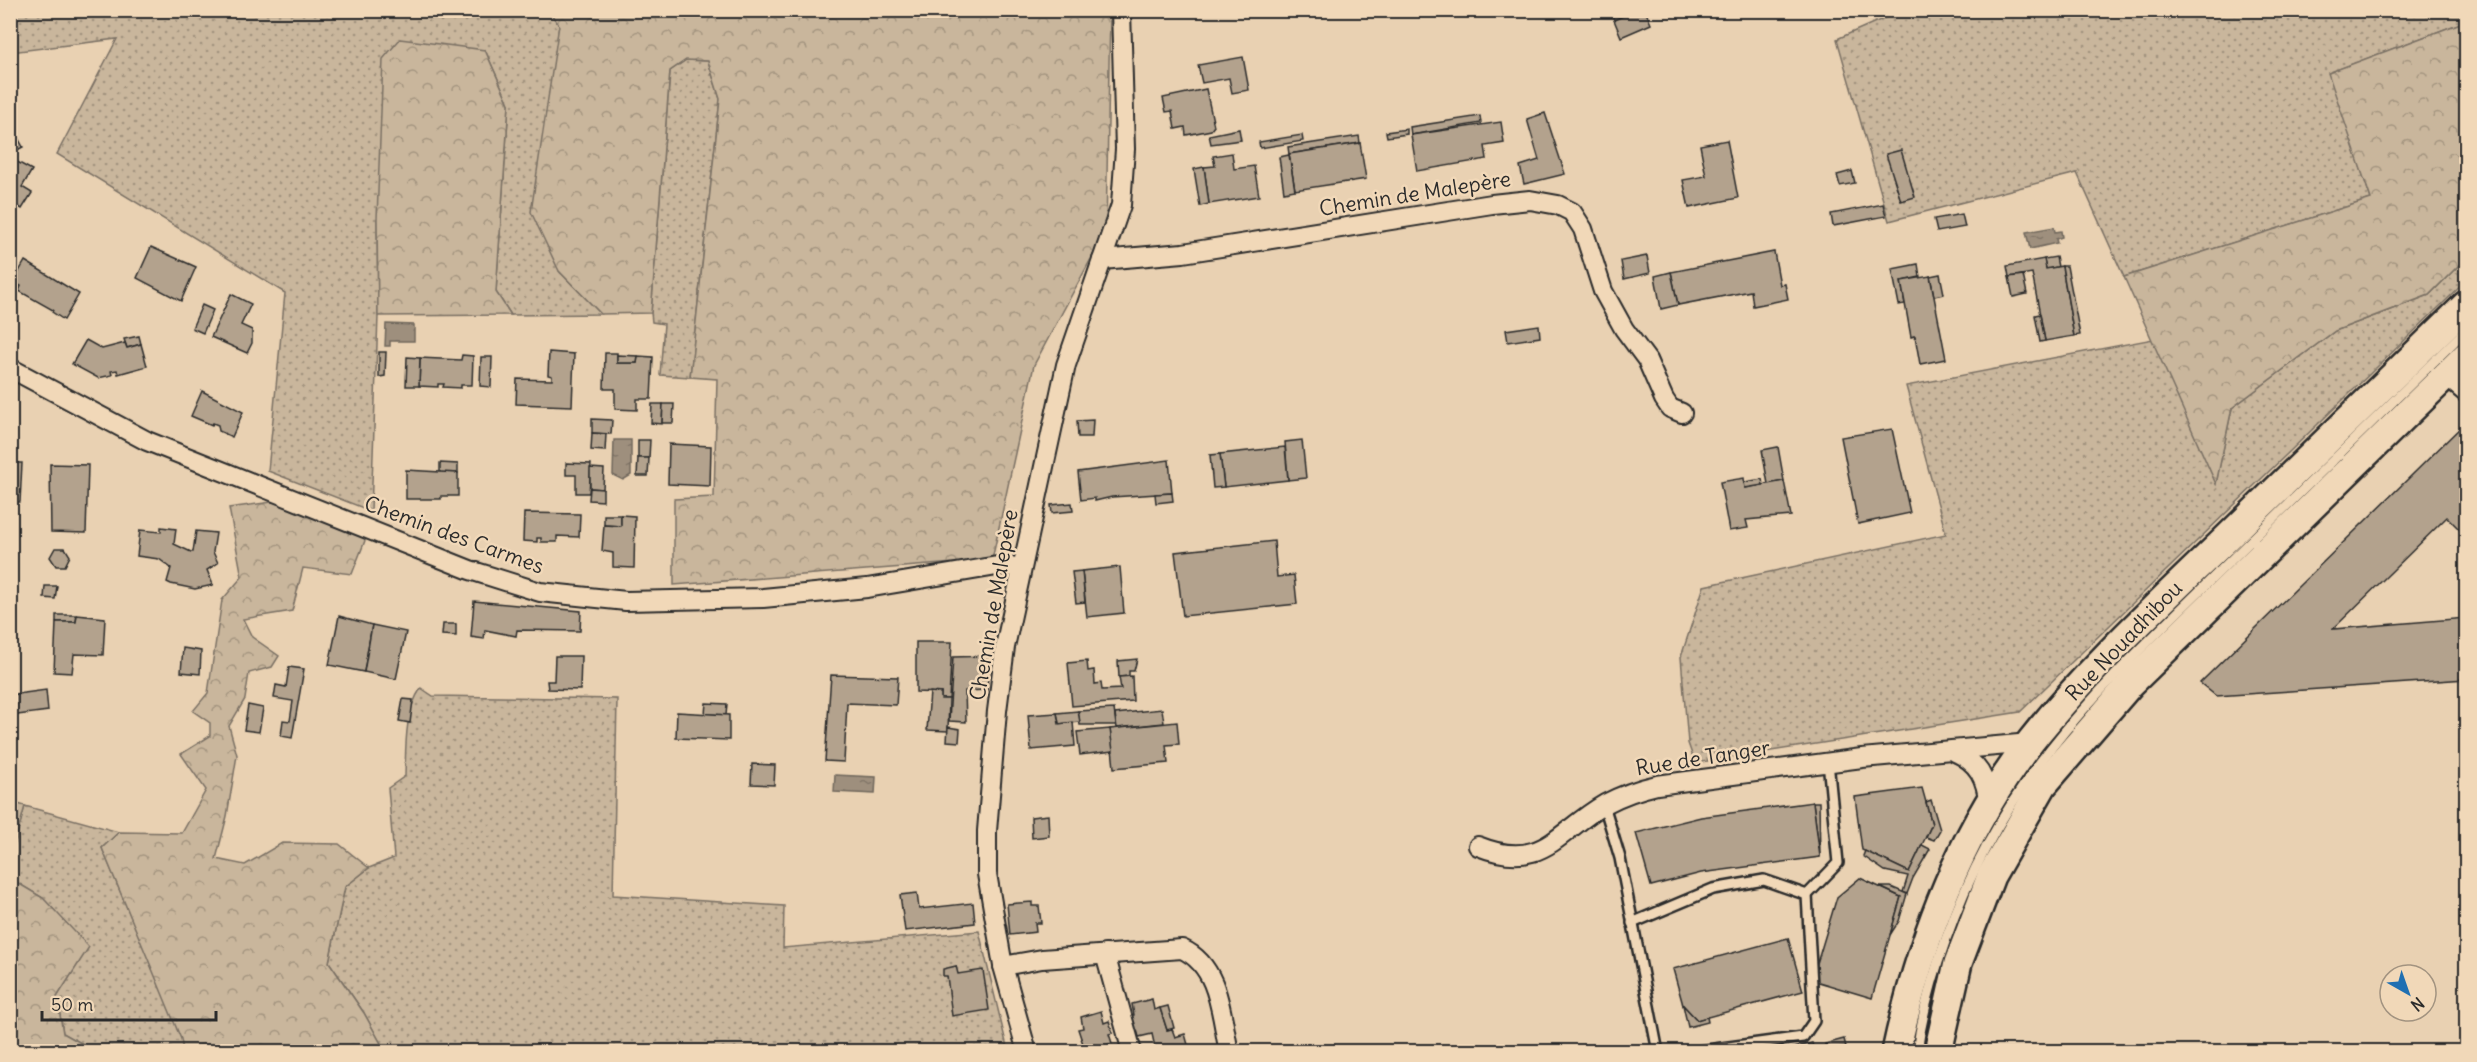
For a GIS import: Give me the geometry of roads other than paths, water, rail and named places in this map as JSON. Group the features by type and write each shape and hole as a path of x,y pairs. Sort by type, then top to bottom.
{"street":[{"name":"Chemin de Malepère","path":"1027,1052 1003,966 987,874 987,831 1005,647 1021,568 1066,365 1121,205 1124,187 1121,10"},
{"name":"Chemin de Malepère","path":"1102,260 1183,253 1492,204 1530,200 1558,205 1572,212 1583,229 1603,291 1623,329 1647,360 1670,408 1682,413"},
{"name":"Rue Nouadhibou","path":"1896,1052 1912,983 1932,920 1950,877 1989,805 2030,743 2094,669 2466,305"},
{"name":"Rue Nouadhibou","path":"1938,1052 1958,963 1991,876 2043,785 2131,683 2466,356"},
{"name":"Chemin des Carmes","path":"10,368 147,441 470,570 540,592 636,601 763,598 867,588 1003,566 1021,568"},
{"path":"2446,376 2466,393"},
{"name":"Rue de Tanger","path":"1478,846 1501,855 1516,856 1536,851 1557,841 1604,805 1631,791 1657,785 1828,762 2030,743"},
{"path":"1953,751 1965,756 1984,776 1989,805"},
{"path":"1003,966 1042,959 1165,949 1182,950 1196,955 1212,978 1229,1052"},
{"path":"1105,954 1132,1052"}],"lane":[{"name":"Rue Nouadhibou","path":"1917,1052 1927,1000 1961,899 1993,832 2042,756 2125,663 2466,330"},
{"path":"1692,1052 1803,1036 1814,1021 1807,895 1838,863 1828,762"},
{"path":"1604,805 1620,858 1658,1052"},
{"path":"1632,923 1713,889 1764,880 1807,895"}],"water":[{"path":"2054,227 2055,232 2061,231 2062,237 2056,239 2057,243 2030,249 2026,232"},
{"path":"386,324 414,325 414,341 390,341 390,346 385,346"},
{"path":"614,440 631,440 631,475 623,480 613,475"},
{"path":"835,775 876,777 875,794 834,792"}]}
